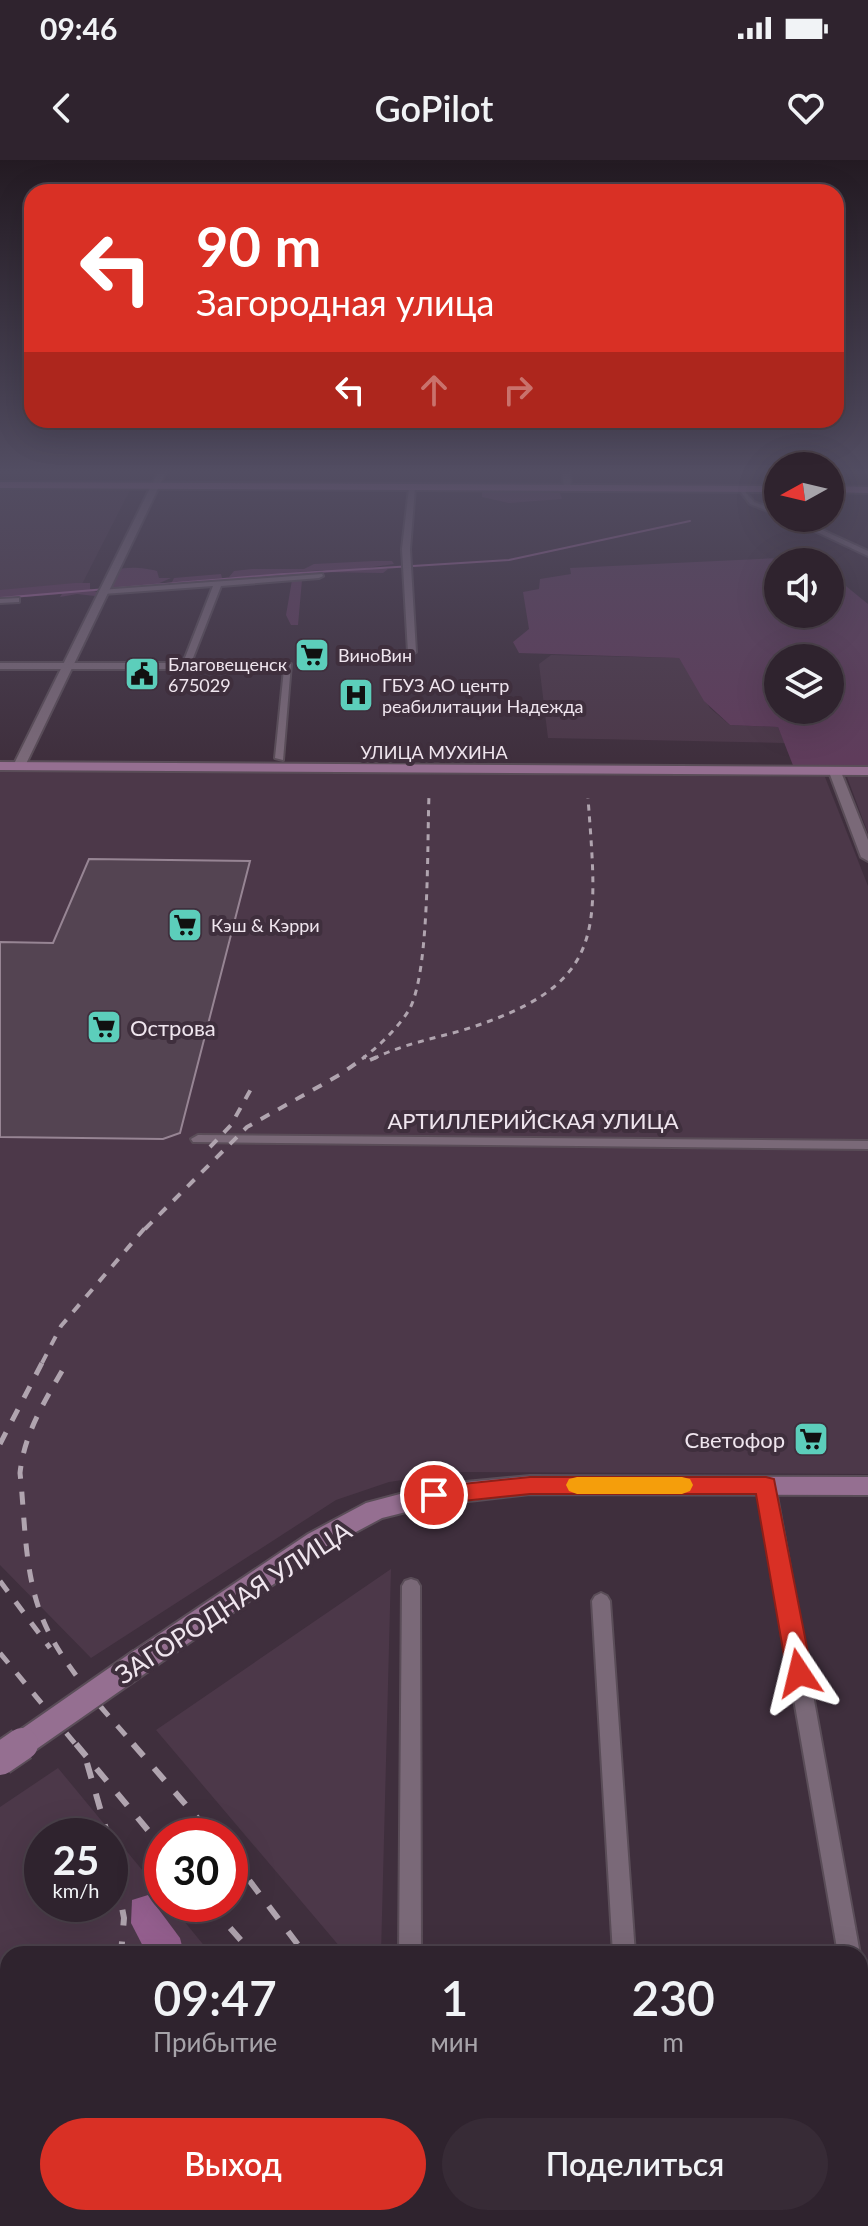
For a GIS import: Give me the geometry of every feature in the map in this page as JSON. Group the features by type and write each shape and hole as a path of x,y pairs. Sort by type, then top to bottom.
{"main road":[{"name":"УЛИЦА МУХИНА","path":"0,766 868,771"},
{"name":"ЗАГОРОДНАЯ УЛИЦА","path":"0,1759 317,1541 375,1510 434,1495 530,1485 868,1486"}],"street":[{"path":"19,766 116,566"},
{"path":"408,566 412,652"},
{"path":"105,590 319,576"},
{"path":"186,666 217,585"},
{"path":"0,601 16,600"},
{"path":"0,666 288,666 280,758"},
{"path":"835,772 868,857"},
{"name":"АРТИЛЛЕРИЙСКАЯ УЛИЦА","path":"198,1139 868,1145"},
{"path":"766,1485 848,1946"},
{"path":"410,1946 411,1586"},
{"path":"601,1601 623,1946"}],"shaded area":[{"path":"0,566 91,566 81,586 0,594"},
{"path":"309,566 377,566 366,568 388,569 383,573 319,572 326,570 282,573 308,574 295,579 302,580 298,625 291,625 286,615 292,580 107,589 124,587 110,587 117,570 126,568 153,570 157,571 159,578 171,578 155,585 171,584 174,578 221,574 222,578 173,583 222,582 238,578 229,577 234,571 252,569"},
{"path":"764,566 764,628 844,628 844,584 868,604 868,767 794,768 778,727 730,725 704,701 679,658 519,653 513,642 529,629 523,592 539,589 540,579 571,574 570,568"},
{"path":"90,583 90,589 99,593 95,596 77,594 60,597 62,594 0,599 0,590"},
{"path":"551,655 679,658 710,708 730,725 778,727 785,743 548,738 539,664"},
{"path":"0,771 825,777 868,886 868,1474 457,1472 389,1482 336,1500 91,1658 0,1565"},
{"path":"847,777 868,777 868,833"},
{"path":"391,1569 381,1946 339,1946 248,1838 248,1818 231,1818 156,1730"},
{"path":"58,1768 99,1818 24,1818 24,1922 128,1922 128,1853 144,1872 144,1922 185,1922 204,1946 0,1946 0,1807"},
{"path":"144,1896 144,1922 168,1922 182,1946 143,1946 131,1923 132,1900"}],"building":[{"name":"Острова","path":"89,859 250,861 180,1133 163,1139 0,1137 0,942 53,943"}],"waterway":[{"path":"0,598 406,566"}],"railway":[{"path":"362,1059 399,1024 416,992 424,938 429,795"},
{"path":"373,1059 508,1014 543,995 568,973 583,949 591,920 593,885 588,798"},
{"path":"145,1229 247,1127 365,1057"},
{"path":"370,1060 377,1057"},
{"path":"210,1147 231,1125 251,1089"},
{"path":"42,1363 61,1326 150,1222"},
{"path":"0,1444 43,1361"},
{"path":"62,1371 35,1420 22,1459 20,1473 28,1558 34,1592 51,1637 105,1712"},
{"path":"0,1581 50,1648"},
{"path":"0,1653 77,1746"},
{"path":"100,1706 105,1712"},
{"path":"105,1712 135,1746"},
{"path":"76,1744 144,1825"},
{"path":"133,1744 197,1818"},
{"path":"87,1763 103,1818"},
{"path":"248,1879 299,1946"},
{"path":"122,1946 124,1922"},
{"path":"225,1922 246,1946"}],"slow traffic":[{"path":"577,1485 682,1485"}],"place":[{"name":"ВиноВин","path":"312,655"},
{"name":"Благовещенск 675029","path":"142,674"},
{"name":"ГБУЗ АО центр реабилитации Надежда","path":"356,695"},
{"name":"Кэш & Кэрри","path":"185,925"},
{"name":"Острова","path":"104,1027"},
{"name":"Светофор","path":"811,1439"}],"route":[{"path":"434,1495 530,1485 766,1485 799,1673"}]}
